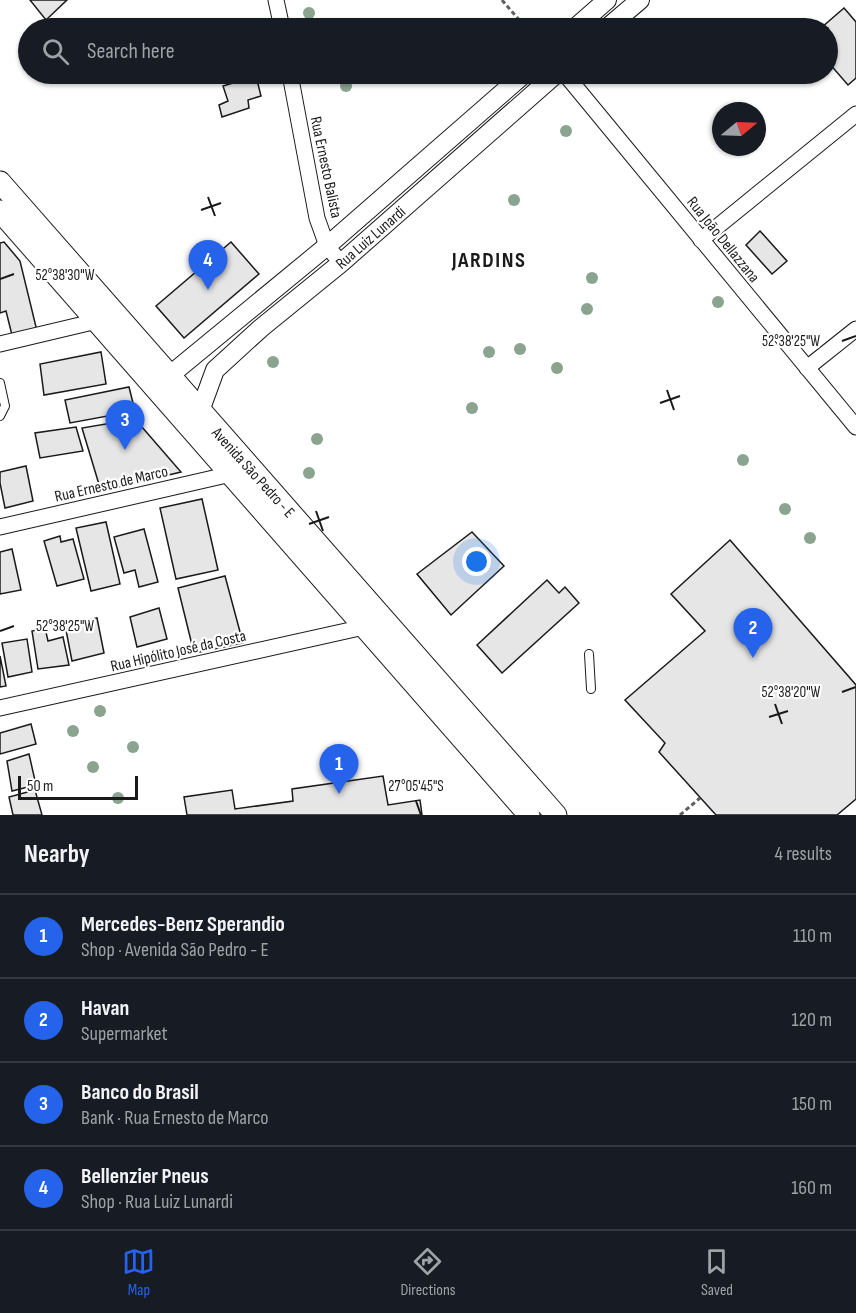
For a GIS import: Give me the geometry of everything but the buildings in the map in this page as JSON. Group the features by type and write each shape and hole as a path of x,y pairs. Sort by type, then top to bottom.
{"main road":[{"name":"Avenida São Pedro - E","path":"0,182 555,815"},
{"name":"Avenida São Pedro - E","path":"0,211 529,815"}],"street":[{"path":"276,0 280,18"},
{"path":"586,18 607,0"},
{"path":"618,18 639,0"},
{"name":"Rua Ernesto Balista","path":"292,84 317,218 327,246 341,263"},
{"name":"Rua Luiz Lunardi","path":"170,376 327,246 513,84"},
{"name":"Rua Luiz Lunardi","path":"200,411 215,370 545,84"},
{"name":"Rua João Dellazzana","path":"573,84 856,427"},
{"path":"701,240 856,114"},
{"path":"0,344 98,321"},
{"path":"807,368 856,329"},
{"name":"Rua Ernesto de Marco","path":"0,527 231,474"},
{"name":"Rua Hipólito José da Costa","path":"0,708 364,627"}],"lane":[{"path":"0,383 5,406 0,416"},
{"path":"590,654 591,689"}],"path":[{"path":"502,0 517,18"},
{"path":"680,815 700,798"}],"place":[{"name":"Bellenzier Pneus","path":"208,290"},
{"name":"Banco do Brasil","path":"125,450"},
{"name":"Havan","path":"753,658"},
{"name":"Mercedes-Benz Sperandio","path":"339,794"}],"district":[{"name":"JARDINS","path":"489,259"}]}
